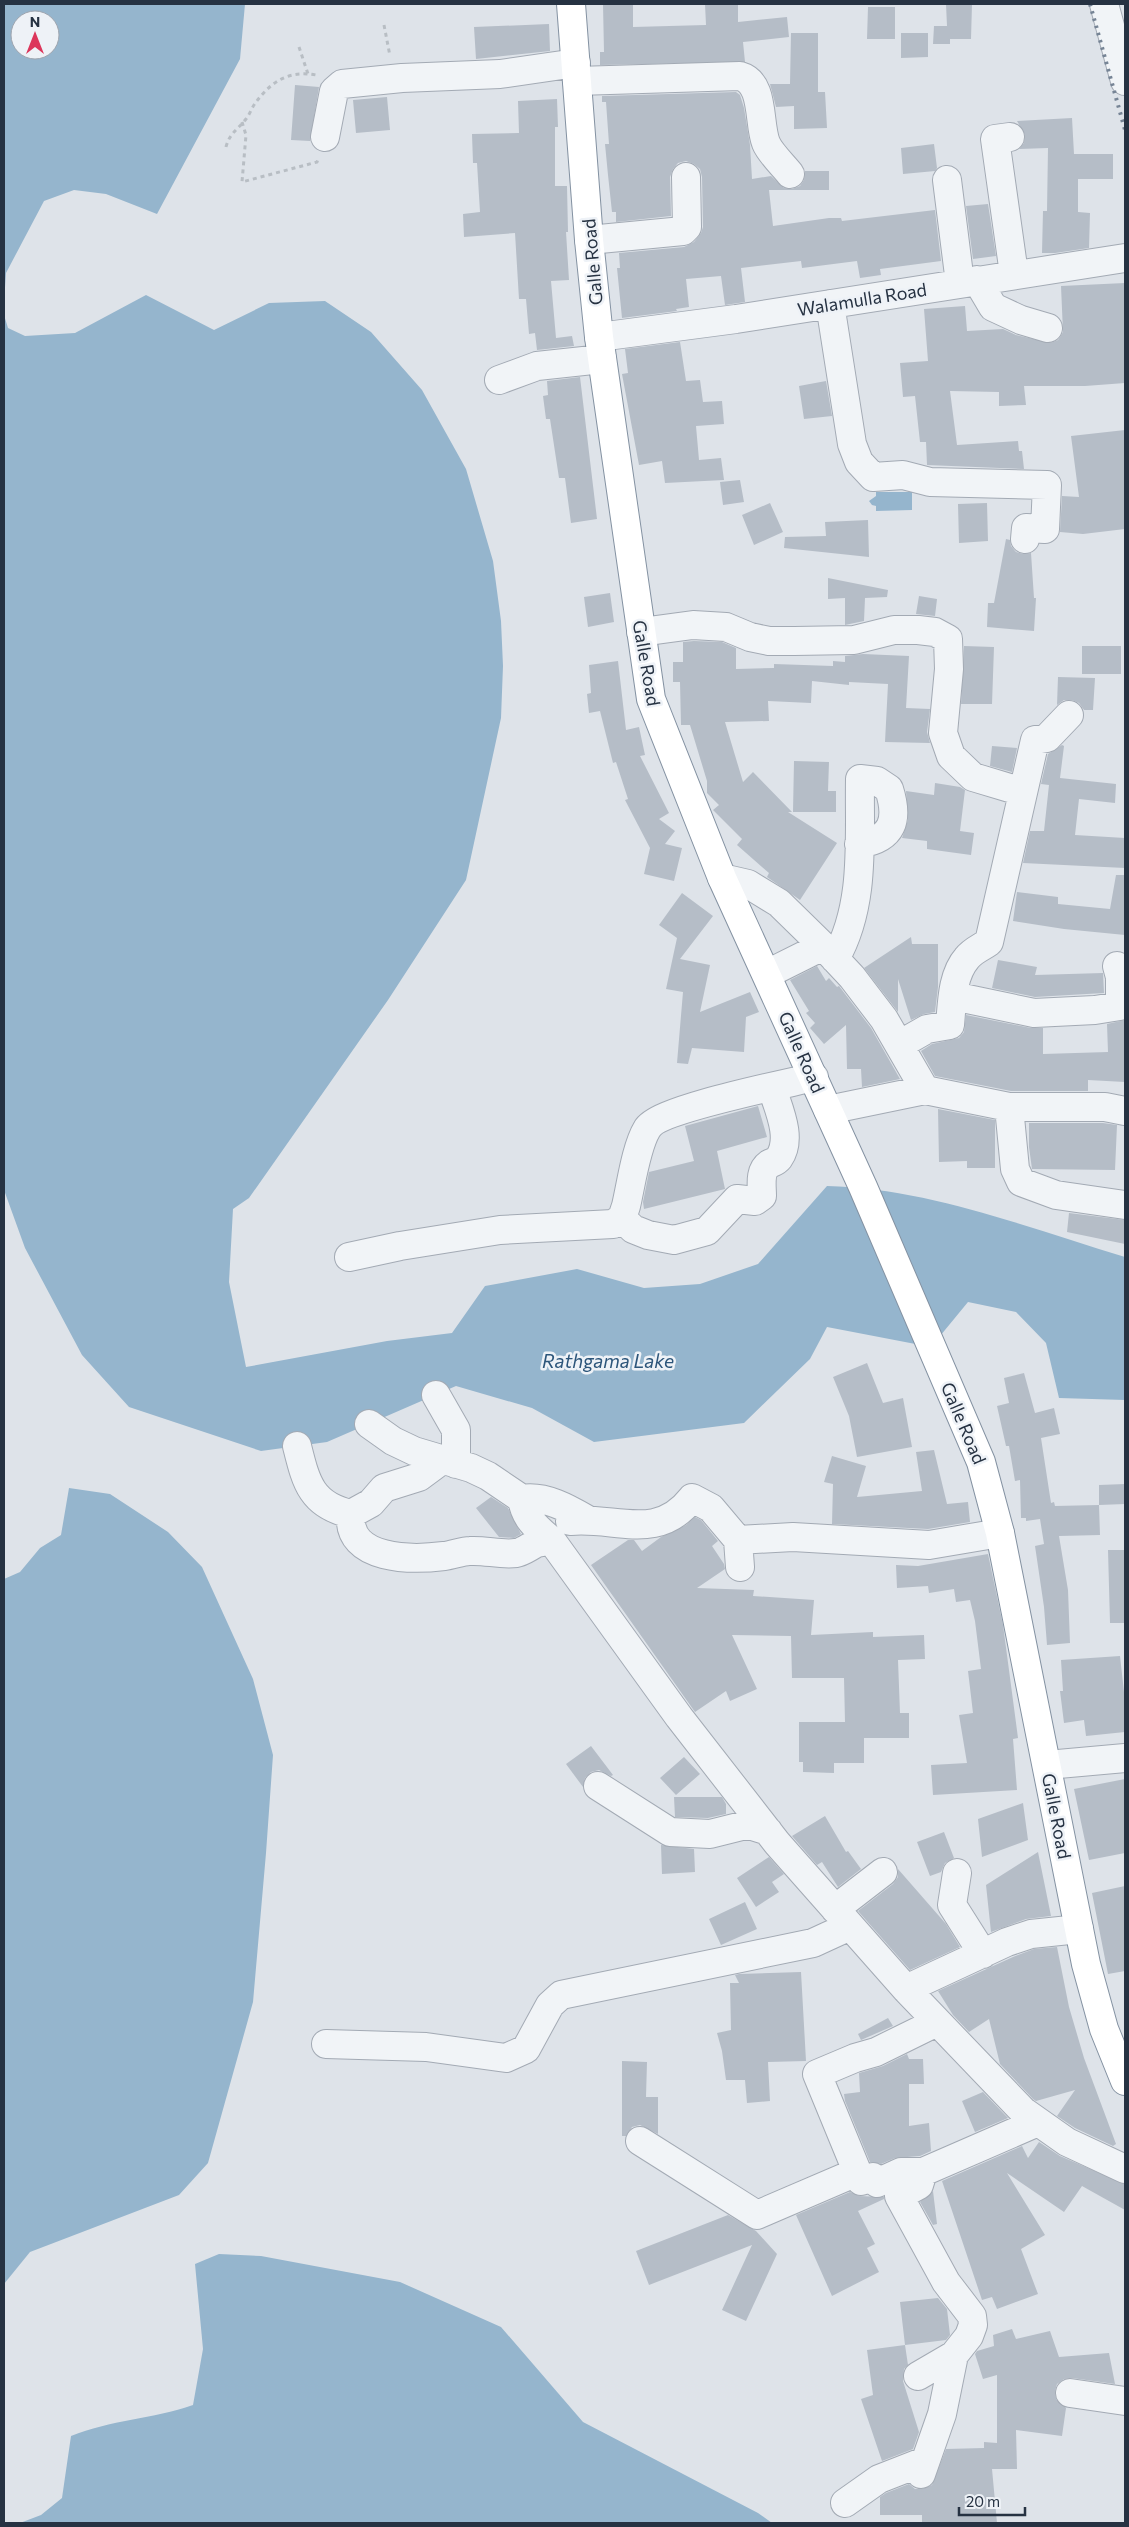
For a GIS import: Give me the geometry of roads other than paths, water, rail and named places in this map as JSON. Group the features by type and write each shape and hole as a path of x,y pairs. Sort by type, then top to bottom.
{"highway":[{"name":"Galle Road","path":"571,4 589,240 601,348 651,699 722,878 863,1187 981,1462 1000,1533 1048,1765 1086,1964 1104,2029 1125,2081"}],"street":[{"path":"1104,4 1125,81"},
{"path":"325,137 334,91 342,84 402,78 576,72 740,76 746,78 753,86 758,98 766,144 790,174"},
{"path":"1010,137 995,139 1014,274"},
{"path":"589,240 683,231 687,227 686,177"},
{"path":"947,180 968,282 992,307 1022,320 1048,328"},
{"name":"Walamulla Road","path":"499,380 537,366 601,348 736,319 1125,258"},
{"path":"830,304 852,444 859,462 873,478 903,475 930,482 1048,485 1045,529 1026,528 1025,539"},
{"path":"641,632 693,625 726,627 750,638 769,641 854,640 894,630 935,632 948,639 949,669 943,733 951,756 973,777 1023,792"},
{"path":"899,1044 927,1029 950,1025 956,981 967,957 989,942 1035,740 1047,738 1069,715"},
{"path":"767,974 829,952 846,940 858,896 859,844"},
{"path":"722,878 748,884 779,903 829,952 852,977 884,1019 926,1090"},
{"path":"953,996 1034,1013 1096,1010 1120,1006 1120,977 1117,966"},
{"path":"349,1257 400,1246 500,1230 613,1224 622,1218 647,1128 658,1118 691,1107 814,1078"},
{"path":"622,1218 633,1229 648,1235 674,1240 707,1231 738,1199 755,1201 762,1196 762,1173 768,1165 778,1161 784,1149 784,1127 772,1088"},
{"path":"828,1110 926,1090 1009,1107 1105,1107 1125,1111"},
{"path":"1009,1107 1015,1169 1021,1182 1056,1195 1125,1205"},
{"path":"436,1395 456,1430 449,1462"},
{"path":"369,1424 393,1441 414,1451 488,1476 522,1499 524,1510 532,1524 552,1541 679,1717 768,1831 906,1989 1023,2111 1066,2142 1120,2161"},
{"path":"297,1446 306,1478 315,1494 323,1504 351,1514 371,1503 384,1488 419,1477 449,1462"},
{"path":"522,1499 530,1497 546,1500 588,1520"},
{"path":"552,1541 554,1530 568,1521 588,1520 633,1525 654,1524 671,1518 685,1507 692,1498 711,1508 739,1553 793,1537 930,1545 1000,1533"},
{"path":"351,1514 350,1521 362,1545 376,1553 396,1556 439,1557 484,1550 497,1553 518,1553 537,1543 552,1541"},
{"path":"1048,1765 1125,1758"},
{"path":"598,1786 670,1832 710,1834 742,1826 752,1826 768,1831"},
{"path":"326,2044 426,2047 506,2058 526,2050 550,2005 560,1995 804,1944 843,1918 883,1872"},
{"path":"957,1873 952,1905 983,1954"},
{"path":"906,1989 1031,1934 1079,1929"},
{"path":"937,2022 876,2052 817,2074 861,2181 873,2177 878,2183 901,2172 923,2172 1038,2122"},
{"path":"640,2141 757,2215 857,2172"},
{"path":"918,2376 954,2355 970,2336 973,2325 972,2316 946,2282 899,2196 919,2185 923,2172"},
{"path":"845,2503 879,2479 923,2468 942,2414 954,2355"},
{"path":"1070,2393 1125,2400"}],"water":[{"path":"4,4 245,4 240,59 157,214 106,194 74,190 44,201 6,273 4,302"},
{"name":"Rathgama Lake","path":"146,295 214,330 269,303 325,301 371,332 422,390 466,469 493,561 501,621 503,666 501,718 466,880 388,1000 249,1198 233,1209 229,1282 246,1367 387,1341 452,1333 485,1286 577,1269 644,1288 700,1284 758,1264 827,1186 865,1188 902,1194 978,1211 1125,1257 1125,1400 1059,1398 1046,1343 1016,1312 968,1302 931,1347 827,1327 810,1359 744,1423 594,1442 532,1408 456,1386 327,1442 261,1451 129,1407 82,1355 25,1248 4,1190 4,315 8,328 25,336 75,333"},
{"path":"876,492 912,492 912,510 876,511 876,506 872,505 869,501 876,496"},
{"path":"69,1488 110,1494 168,1532 202,1567 253,1679 273,1755 266,1853 253,2002 208,2163 179,2195 30,2252 4,2284 4,1579 20,1572 40,1548 61,1535"},
{"path":"219,2254 261,2256 400,2282 501,2327 583,2422 758,2513 772,2523 20,2523 41,2515 62,2498 71,2436 101,2426 163,2414 193,2405 203,2349 195,2264"}],"railway":[{"path":"1090,4 1125,130"}]}
